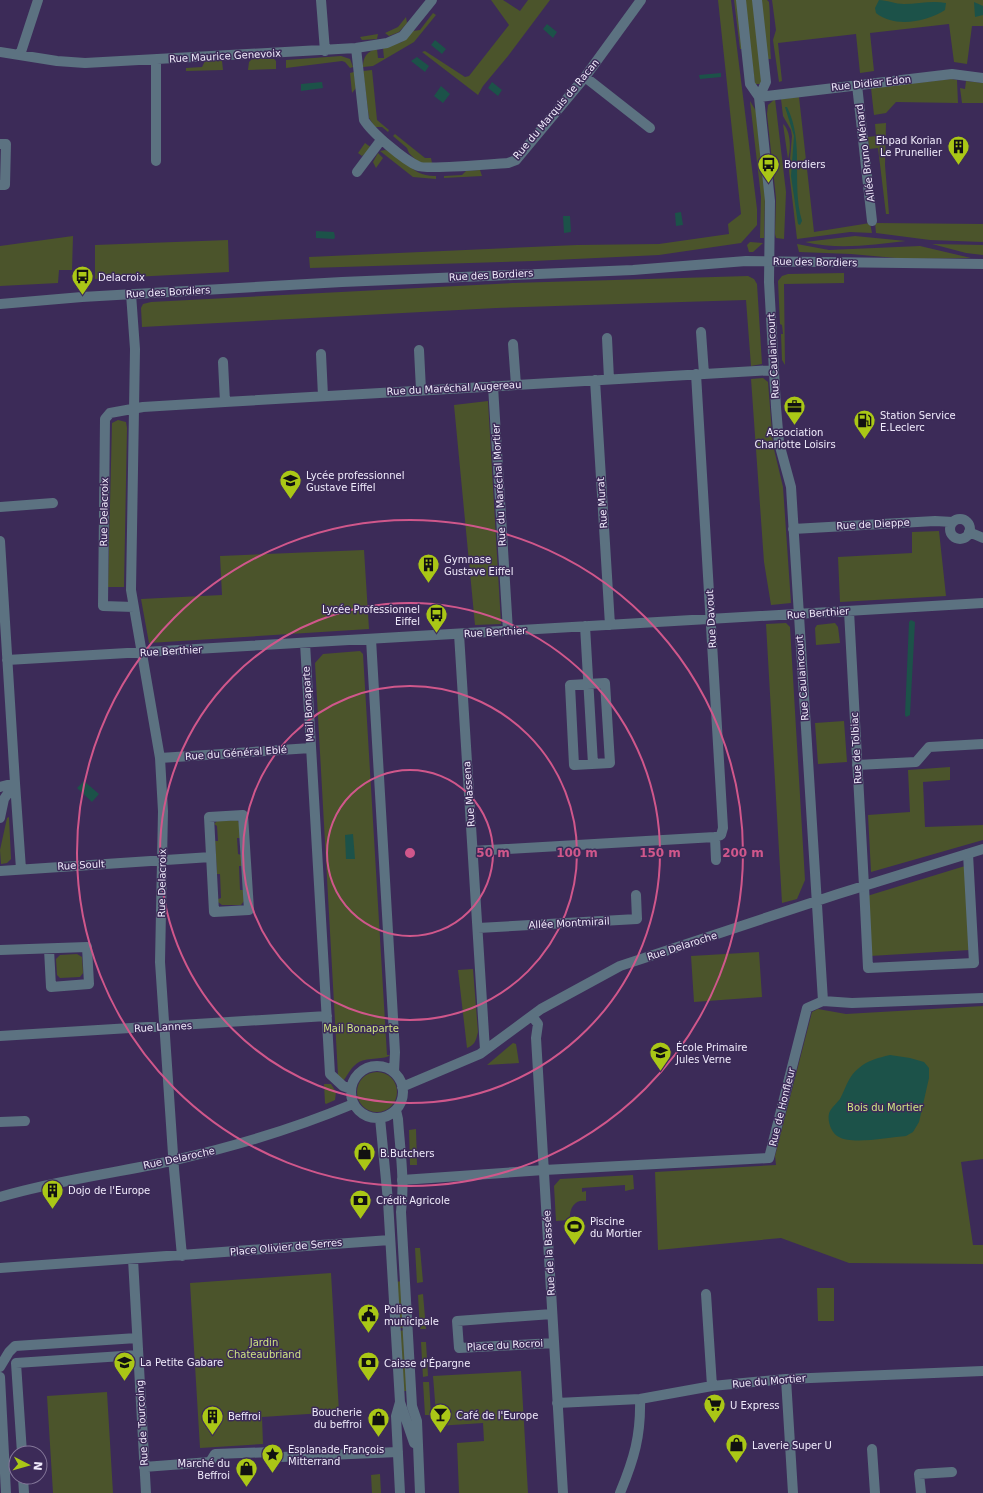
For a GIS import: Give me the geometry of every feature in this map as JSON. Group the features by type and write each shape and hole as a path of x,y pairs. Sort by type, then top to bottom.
{"street":[{"path":"20,55 38,0"},
{"path":"322,0 325,50"},
{"name":"Rue Maurice Genevoix","path":"0,52 85,63 356,48 387,43 403,36 432,0"},
{"name":"Rue du Marquis de Racan","path":"356,48 364,120 369,128 381,140 419,167 508,164 516,160 585,77 641,0"},
{"path":"741,0 750,84 759,97"},
{"path":"757,0 766,82 759,97"},
{"path":"156,60 156,161"},
{"name":"Rue Didier Edon","path":"759,97 952,74 983,78"},
{"path":"585,77 650,128"},
{"name":"Allée Bruno Ménard","path":"857,85 872,221"},
{"name":"Rue Caulaincourt","path":"759,97 770,201 769,261 779,443 790,487 823,1001"},
{"path":"357,172 381,140"},
{"path":"0,144 6,144 5,185 0,185"},
{"name":"Rue des Bordiers","path":"0,304 131,294 342,282 633,270 709,263 769,261 983,264"},
{"name":"Rue Delacroix","path":"131,294 135,349 131,590 160,758 164,811 160,962 173,1160"},
{"name":"Rue Davout","path":"701,332 700,374 711,619 723,828 721,835 715,837 716,860"},
{"path":"607,338 609,379"},
{"path":"513,344 516,385"},
{"path":"419,350 421,390"},
{"path":"321,354 324,396"},
{"path":"223,362 225,402"},
{"name":"Rue du Maréchal Augereau","path":"135,409 421,390 774,370"},
{"name":"Rue Murat","path":"595,380 610,625"},
{"name":"Rue du Maréchal Mortier","path":"493,386 508,631"},
{"name":"Rue Delacroix","path":"134,607 103,606 105,419 110,413 135,409"},
{"path":"0,507 53,503"},
{"name":"Rue de Dieppe","path":"793,529 935,521 953,522 958,520 965,521 969,525 969,532 983,538"},
{"path":"953,522 950,531 955,538 964,538 969,532"},
{"path":"0,541 7,660 5,705 15,783 21,869"},
{"name":"Rue Berthier","path":"7,660 983,602"},
{"name":"Rue de Tolbiac","path":"849,610 868,968 974,963 968,854"},
{"path":"585,626 593,764"},
{"name":"Rue Massena","path":"459,634 485,1050"},
{"path":"371,639 395,1052 394,1072"},
{"name":"Mail Bonaparte","path":"305,643 330,1074 343,1086 351,1089"},
{"path":"605,683 610,763 593,764 574,765 570,685 605,683"},
{"path":"857,765 916,762 929,747 983,744"},
{"name":"Rue du Général Eblé","path":"160,758 311,748"},
{"path":"0,787 15,783"},
{"path":"0,818 4,799 15,783"},
{"path":"243,815 249,910 214,912 211,857 209,816 243,815"},
{"path":"473,850 715,837"},
{"name":"Rue Delaroche","path":"402,1087 466,1062 532,1016 580,987 620,966 816,901 983,849"},
{"name":"Rue Soult","path":"0,871 211,857"},
{"name":"Allée Montmirail","path":"478,928 637,920 636,895"},
{"path":"0,950 87,947 89,984 51,987 49,949"},
{"path":"823,1001 852,1004 983,998"},
{"name":"Rue de Honfleur","path":"544,1170 770,1158 807,1008 823,1001"},
{"name":"Rue Lannes","path":"0,1036 327,1016"},
{"name":"Rue de la Bassée","path":"532,1016 538,1024 536,1038 563,1493"},
{"path":"379,1066 394,1072 402,1087 400,1103 396,1110 389,1115 380,1118 364,1115 353,1104 351,1089 352,1081 363,1069 379,1066"},
{"name":"Rue Delaroche","path":"0,1197 25,1189 173,1160 219,1149 289,1129 353,1104"},
{"path":"396,1110 402,1180 403,1199 401,1212 412,1406 417,1421 420,1493"},
{"path":"380,1118 390,1240 400,1402 418,1451"},
{"path":"0,1122 24,1121"},
{"path":"0,1268 182,1256 173,1160"},
{"path":"402,1180 544,1170"},
{"name":"Place Olivier de Serres","path":"182,1256 390,1240"},
{"name":"Rue de Tourcoing","path":"132,1260 146,1493"},
{"path":"706,1294 712,1386"},
{"name":"Place du Rocroi","path":"552,1314 457,1321 459,1348 554,1342"},
{"path":"0,1367 5,1357 15,1346 137,1338"},
{"path":"5,1357 16,1362 138,1355"},
{"path":"16,1362 21,1445"},
{"name":"Rue du Mortier","path":"557,1403 640,1399 712,1386 786,1379 983,1371"},
{"path":"0,1377 6,1493"},
{"path":"786,1379 793,1493"},
{"path":"620,1493 631,1467 639,1439 640,1399"},
{"path":"400,1402 396,1416 400,1493"},
{"path":"872,1449 875,1493"},
{"path":"144,1466 210,1462 215,1454 273,1452 281,1457 398,1452"},
{"path":"921,1493 919,1474 952,1472"}],"green space":[{"path":"491,0 503,0 520,11 528,0 550,0 508,56 483,86 478,95 422,52 425,51 465,77 469,76 509,25"},
{"path":"718,0 731,0 757,209 757,225 741,243 659,255 533,261 310,268 309,257 577,245 659,244 729,234 728,224 741,214"},
{"path":"734,0 738,0 744,49 740,49"},
{"path":"744,0 754,0 763,81 760,84 755,84"},
{"path":"760,0 767,0 769,2 771,59 767,59"},
{"path":"772,0 983,0 983,26 972,26 967,64 954,62 949,24 870,33 874,71 860,73 856,34 778,43 782,81 779,82 773,40 776,30"},
{"path":"433,13 436,15 414,42 373,66 363,67 365,57 368,53 377,49 378,58 384,58 383,48 402,42 413,31 420,30"},
{"path":"406,17 407,23 399,32 389,36 385,33 398,27"},
{"path":"378,34 377,39 362,40 360,37"},
{"path":"341,56 350,59 353,67 350,68 345,62 342,61 286,68 286,60"},
{"path":"252,59 274,59 276,61 276,69 248,70 249,62"},
{"path":"205,61 222,61 223,70 186,71 186,68 202,67"},
{"path":"372,70 377,120 389,130 388,132 382,127 375,127 369,118 363,71"},
{"path":"354,72 356,88 352,93 350,73"},
{"path":"951,79 957,80 958,103 896,102 886,113 874,115 871,88"},
{"path":"966,81 983,83 983,103 962,103 960,88 965,89"},
{"path":"799,97 814,232 870,223 872,233 850,232 797,239 789,171 792,136 791,130 783,116 781,99"},
{"path":"775,99 786,192 784,239 776,238 775,234 776,198 767,114 768,105"},
{"path":"750,101 756,111 765,196 764,238 760,238 761,197"},
{"path":"886,123 885,165 889,214 886,214 878,148 869,149 868,137 876,136 875,124"},
{"path":"783,124 788,131 790,140 788,159"},
{"path":"395,134 425,158 431,158 432,163 422,163 416,160 409,153 407,148 393,136"},
{"path":"365,143 372,148 362,156 358,153"},
{"path":"385,150 398,156 414,170 427,175 436,176 436,179 413,177 380,151"},
{"path":"378,153 383,158 376,168 373,162"},
{"path":"480,170 482,176 444,178 444,176 462,175 466,171"},
{"path":"875,223 983,224 983,242 930,240 876,233"},
{"path":"73,236 72,270 59,270 58,283 0,286 0,246"},
{"path":"855,236 906,241 842,246 830,246 805,242"},
{"path":"228,240 229,272 95,279 95,245"},
{"path":"750,242 763,243 753,252 749,252 747,245"},
{"path":"797,244 829,250 920,246 971,258 907,259 851,254 799,252"},
{"path":"932,244 983,245 983,255 966,253"},
{"path":"844,273 844,283 784,284 785,365 782,360 781,334 783,334 782,325 780,324 778,281 782,276 788,274"},
{"path":"748,276 754,279 757,284 762,364 751,366 746,300 496,308 142,327 141,308 143,304 151,302 513,283"},
{"path":"763,378 768,382 773,445 783,487 791,603 771,605 764,562 751,379"},
{"path":"488,401 501,624 475,625 454,405"},
{"path":"118,420 126,422 127,428 124,587 108,587 112,423"},
{"path":"939,531 946,596 840,602 838,557 912,553 912,532"},
{"path":"364,550 369,629 149,643 141,599 222,595 220,556"},
{"path":"786,623 790,627 805,880 797,899 782,903 766,624"},
{"path":"835,623 838,627 840,643 816,645 815,628 817,625"},
{"name":"Mail Bonaparte","path":"360,651 363,654 387,1055 390,1055 385,1058 363,1060 359,1062 352,1068 344,1080 342,1080 338,1075 315,663 323,654"},
{"path":"844,721 847,762 818,764 815,723"},
{"path":"950,767 950,780 923,782 925,827 983,825 983,840 871,872 868,815 910,812 908,770"},
{"path":"9,817 11,859 7,863 1,864 0,850 7,818"},
{"path":"237,820 239,823 240,838 237,838 238,854 241,855 242,866 239,866 240,890 243,890 244,901 241,905 222,905 218,902 218,899 221,898 220,874 217,874 215,841 218,841 217,826 214,824 217,821"},
{"path":"965,866 970,950 870,956 867,896"},
{"path":"759,952 762,997 694,1002 691,956"},
{"path":"77,954 82,957 83,973 80,977 60,978 57,975 56,959 60,955"},
{"path":"473,969 478,1032 475,1042 467,1048 458,970"},
{"name":"Bois du Mortier","path":"983,1006 983,1159 961,1162 973,1245 983,1245 983,1264 849,1263 781,1238 658,1250 655,1172 776,1165 775,1156 812,1012 818,1009 846,1014"},
{"path":"513,1043 516,1044 519,1063 487,1065"},
{"path":"377,1072 385,1074 391,1078 395,1084 397,1092 395,1100 391,1106 385,1110 377,1112 369,1110 363,1106 359,1100 357,1092 359,1084 363,1078 369,1074"},
{"path":"324,1084 331,1084 336,1092 335,1100 326,1104 325,1103"},
{"path":"416,1129 417,1165 410,1165 409,1130"},
{"path":"633,1175 634,1189 625,1191 625,1185 582,1188 582,1192 586,1191 586,1201 575,1203 570,1212 570,1220 556,1221 554,1186 560,1179"},
{"path":"415,1248 420,1248 423,1282 417,1283"},
{"name":"Jardin Chateaubriand","path":"331,1273 339,1412 262,1417 263,1444 200,1448 190,1283"},
{"path":"402,1281 405,1328 398,1328 396,1282"},
{"path":"817,1288 834,1288 834,1321 818,1321"},
{"path":"423,1294 426,1329 420,1329 418,1295"},
{"path":"405,1330 408,1391 402,1391 399,1331"},
{"path":"421,1342 426,1342 428,1376 423,1377"},
{"path":"521,1371 528,1493 459,1493 457,1443 484,1441 483,1423 437,1426 433,1376"},
{"path":"423,1382 429,1382 431,1415 425,1415"},
{"path":"107,1392 113,1493 53,1493 47,1396"},
{"path":"380,1474 381,1493 372,1493 371,1475"}],"shaded area":[{"path":"879,0 904,4 930,2 946,3 945,10 929,18 910,22 901,22 883,18 876,13 875,8"},
{"path":"974,2 983,6 983,15 975,17"},
{"path":"547,24 557,32 553,38 543,29"},
{"path":"435,40 446,49 442,54 431,45"},
{"path":"417,57 429,66 425,72 411,61"},
{"path":"721,73 721,77 700,79 699,75"},
{"path":"322,82 323,88 301,91 301,84"},
{"path":"492,82 502,90 498,96 488,88"},
{"path":"441,86 450,94 443,103 434,96"},
{"path":"785,107 787,107 792,121 797,149 799,207 802,221 800,225 798,224 791,176 794,136"},
{"path":"681,212 683,225 676,226 675,213"},
{"path":"563,216 570,216 571,232 564,233"},
{"path":"316,231 334,232 335,237 334,239 316,238"},
{"path":"911,620 915,622 910,715 906,717 909,622"},
{"path":"84,781 99,794 92,802 77,788"},
{"path":"353,834 355,859 346,859 345,835"},
{"path":"890,1055 924,1062 929,1068 929,1078 919,1122 913,1132 906,1136 871,1140 853,1140 839,1137 832,1129 829,1122 829,1114 831,1109 840,1099 850,1078 862,1065"}],"place":[{"name":"Ehpad Korian Le Prunellier","path":"958,166"},
{"name":"Bordiers","path":"768,184"},
{"name":"Delacroix","path":"82,296"},
{"name":"Association Charlotte Loisirs","path":"795,426"},
{"name":"Station Service E.Leclerc","path":"864,440"},
{"name":"Lycée professionnel Gustave Eiffel","path":"290,500"},
{"name":"Gymnase Gustave Eiffel","path":"429,584"},
{"name":"Lycée Professionnel Eiffel","path":"436,634"},
{"name":"École Primaire Jules Verne","path":"661,1072"},
{"name":"B.Butchers","path":"364,1172"},
{"name":"Dojo de l'Europe","path":"52,1210"},
{"name":"Crédit Agricole","path":"361,1220"},
{"name":"Piscine du Mortier","path":"575,1246"},
{"name":"Police municipale","path":"368,1334"},
{"name":"La Petite Gabare","path":"124,1382"},
{"name":"Caisse d'Épargne","path":"369,1382"},
{"name":"U Express","path":"714,1424"},
{"name":"Café de l'Europe","path":"441,1434"},
{"name":"Beffroi","path":"212,1436"},
{"name":"Boucherie du beffroi","path":"378,1438"},
{"name":"Laverie Super U","path":"736,1464"},
{"name":"Esplanade François Mitterrand","path":"272,1474"},
{"name":"Marché du Beffroi","path":"246,1488"}]}
